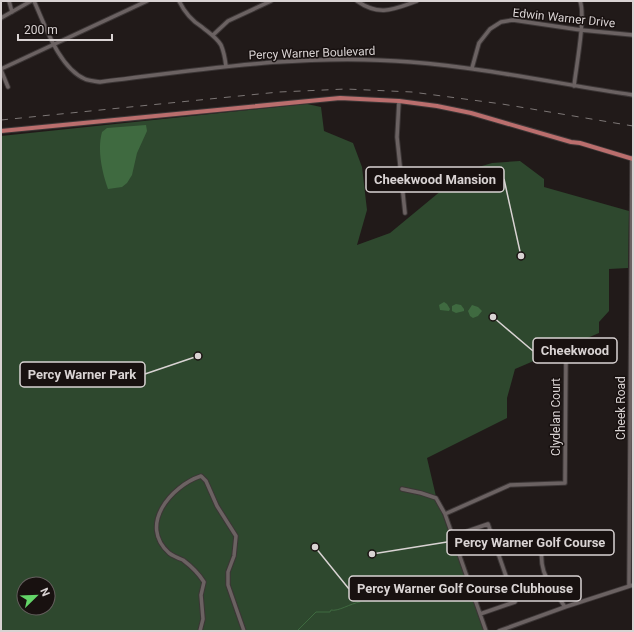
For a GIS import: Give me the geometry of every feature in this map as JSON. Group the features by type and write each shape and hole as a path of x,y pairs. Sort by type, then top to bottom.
{"main road":[{"path":"1,130 325,98 399,101 437,106 471,113 632,159"}],"street":[{"path":"9,1 12,12"},
{"path":"1,18 31,1"},
{"name":"Percy Warner Boulevard","path":"34,1 62,59 74,72 85,80 100,82 226,66 288,61 348,60 410,62 472,68 633,95"},
{"path":"8,87 1,69 147,1"},
{"path":"179,1 189,16 213,35 220,44 225,54 226,66"},
{"path":"213,35 228,21 271,1"},
{"path":"357,1 365,6 380,11 395,9 417,1"},
{"path":"574,86 581,30 582,6 580,1"},
{"name":"Edwin Warner Drive","path":"472,68 480,43 490,29 501,22 513,20 581,30 633,35"},
{"path":"399,101 397,137 405,214"},
{"name":"Cheek Road","path":"631,585 632,159"},
{"name":"Clydelan Court","path":"445,514 510,485 565,483 566,351"},
{"path":"200,631 203,619 201,595 204,582 201,577 184,561 169,553 160,541 157,533 160,510 170,496 183,484 201,476 206,481 215,502 236,536 234,556 228,572 228,585 244,631"},
{"path":"402,489 436,498 445,514 486,631"},
{"path":"453,536 488,524 498,552 515,602 480,614"},
{"path":"544,539 541,553 544,575 565,607"},
{"path":"499,631 631,585"}],"shaded area":[{"path":"307,104 321,107 324,131 353,143 362,167 367,210 357,245 390,233 465,171 492,163 520,161 544,179 544,187 629,211 628,268 609,269 609,311 599,322 599,333 515,369 507,398 507,418 427,458 438,505 485,631 1,631 1,136"},
{"path":"146,125 147,131 137,153 132,175 127,183 122,187 108,189 100,153 102,132 107,128"},
{"path":"444,302 450,309 449,311 440,310 439,305"},
{"path":"456,304 461,305 464,311 456,313 452,311 452,306"},
{"path":"472,305 478,307 482,311 478,316 473,318 470,316 468,311"}],"waterway":[{"path":"297,631 316,612 330,612 331,610 337,610 360,602"}],"railway":[{"path":"1,120 279,92 346,89 412,92 502,104 633,126"}],"place":[{"name":"Cheekwood Mansion","path":"521,256"},
{"name":"Cheekwood","path":"493,317"},
{"name":"Percy Warner Park","path":"198,356"},
{"name":"Percy Warner Golf Course Clubhouse","path":"315,547"},
{"name":"Percy Warner Golf Course","path":"372,554"}]}
